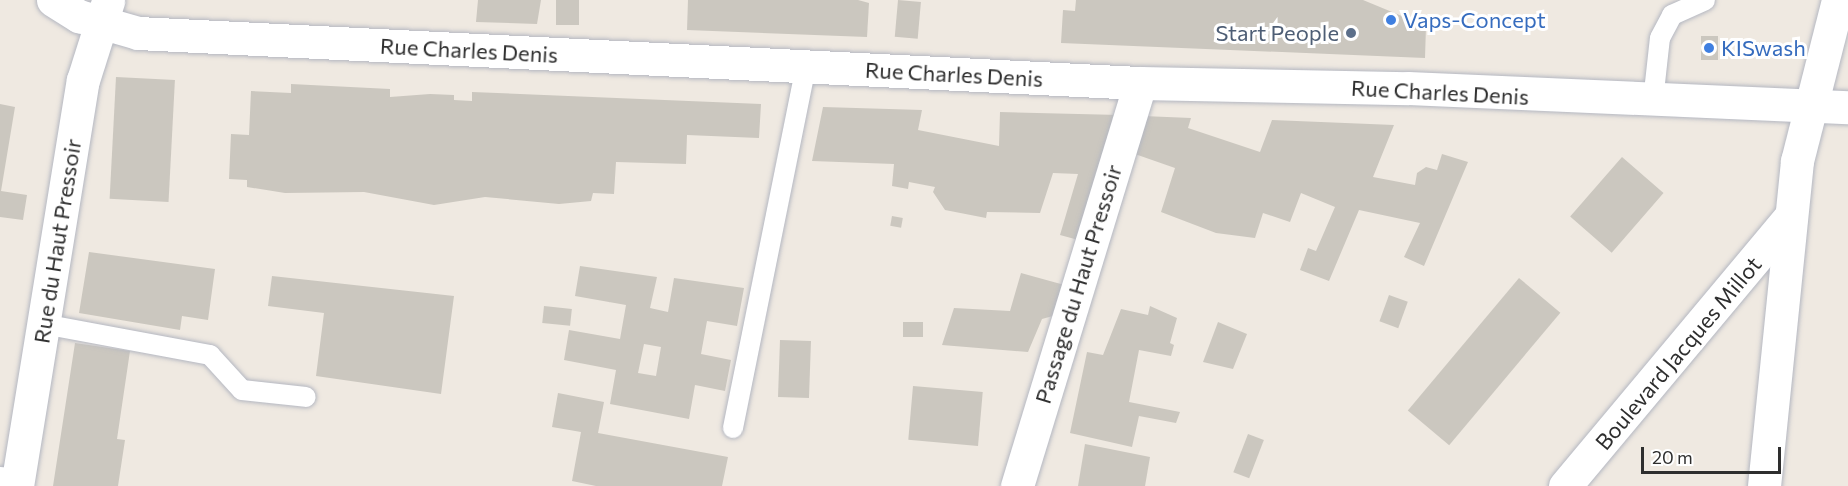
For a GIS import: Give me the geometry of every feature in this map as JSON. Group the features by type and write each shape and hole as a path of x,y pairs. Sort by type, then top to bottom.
{"street":[{"name":"Rue Charles Denis","path":"53,0 79,16 105,11 138,33 1140,83 1408,88 1653,101 1809,107 1848,106"},
{"name":"Boulevard Jacques Millot","path":"1764,486 1789,218 1809,107 1838,0"},
{"name":"Rue du Haut Pressoir","path":"17,486 83,80 105,11"},
{"name":"Passage du Haut Pressoir","path":"1017,486 1140,83"},
{"name":"Boulevard Jacques Millot","path":"1565,486 1789,218"},
{"path":"0,483 17,486"}],"lane":[{"path":"1653,101 1660,38 1675,7 1705,0"},
{"path":"733,428 806,67"},
{"path":"43,324 210,355 242,390 306,397"}],"building":[{"path":"478,0 541,0 537,24 476,22"},
{"path":"556,0 579,0 579,25 556,25"},
{"path":"688,0 858,0 869,3 867,37 687,30"},
{"path":"898,0 921,2 918,39 895,37"},
{"path":"1076,0 1363,0 1426,26 1425,58 1061,43 1063,10 1075,11"},
{"name":"KISwash","path":"1701,36 1718,36 1718,60 1701,60"},
{"path":"116,77 175,80 169,202 110,199"},
{"path":"291,84 390,89 390,97 454,95 454,100 472,101 472,92 761,104 759,138 687,135 686,164 616,162 614,194 593,193 591,201 559,204 485,197 434,205 364,192 285,193 247,187 247,180 229,179 231,134 249,135 251,91 291,93"},
{"path":"0,104 15,107 1,191 27,195 23,220 0,217"},
{"path":"823,107 922,110 918,130 999,146 1000,112 1120,115 1082,241 1060,235 1078,174 1053,173 1040,213 987,212 986,218 945,210 933,192 935,187 909,182 908,189 892,186 894,164 812,161"},
{"path":"1143,116 1191,118 1188,128 1260,152 1272,120 1394,125 1373,177 1415,185 1417,173 1426,167 1437,170 1442,154 1468,162 1424,266 1404,257 1420,223 1359,210 1329,281 1300,270 1308,248 1316,251 1335,207 1301,193 1290,222 1263,213 1255,238 1216,233 1161,212 1175,168 1132,153"},
{"path":"1622,157 1664,193 1612,253 1570,217"},
{"path":"892,216 903,218 901,228 890,226"},
{"path":"89,252 215,269 208,320 182,316 180,330 79,313"},
{"path":"580,266 657,277 650,308 668,312 674,278 744,288 737,326 707,321 701,354 731,360 725,391 695,385 689,419 610,404 616,370 564,360 569,330 620,339 626,305 575,296","holes":["644,344 661,347 656,376 638,373"]},
{"path":"1021,273 1068,286 1060,314 1042,319 1028,352 942,345 954,308 1010,311"},
{"path":"272,276 454,296 441,394 316,376 324,313 268,306"},
{"path":"1519,278 1560,313 1449,445 1408,411"},
{"path":"1389,295 1408,302 1398,328 1379,321"},
{"path":"544,306 572,309 570,326 542,323"},
{"path":"1150,306 1177,318 1170,343 1174,345 1171,356 1139,350 1129,402 1180,412 1176,423 1139,416 1132,447 1070,433 1087,352 1103,355 1121,309 1148,315"},
{"path":"903,322 923,322 923,337 903,337"},
{"path":"1218,322 1247,334 1233,369 1203,362"},
{"path":"780,340 811,341 809,398 778,397"},
{"path":"75,343 130,351 117,439 125,440 118,486 53,486"},
{"path":"913,386 983,392 978,446 908,440"},
{"path":"558,393 604,402 598,433 728,457 722,486 596,486 572,481 581,432 552,427"},
{"path":"1248,434 1264,440 1249,478 1233,472"},
{"path":"1085,444 1150,457 1145,486 1078,486"}],"place":[{"name":"Vaps-Concept","path":"1391,20"},
{"name":"Start People","path":"1351,33"},
{"name":"KISwash","path":"1709,48"}]}
